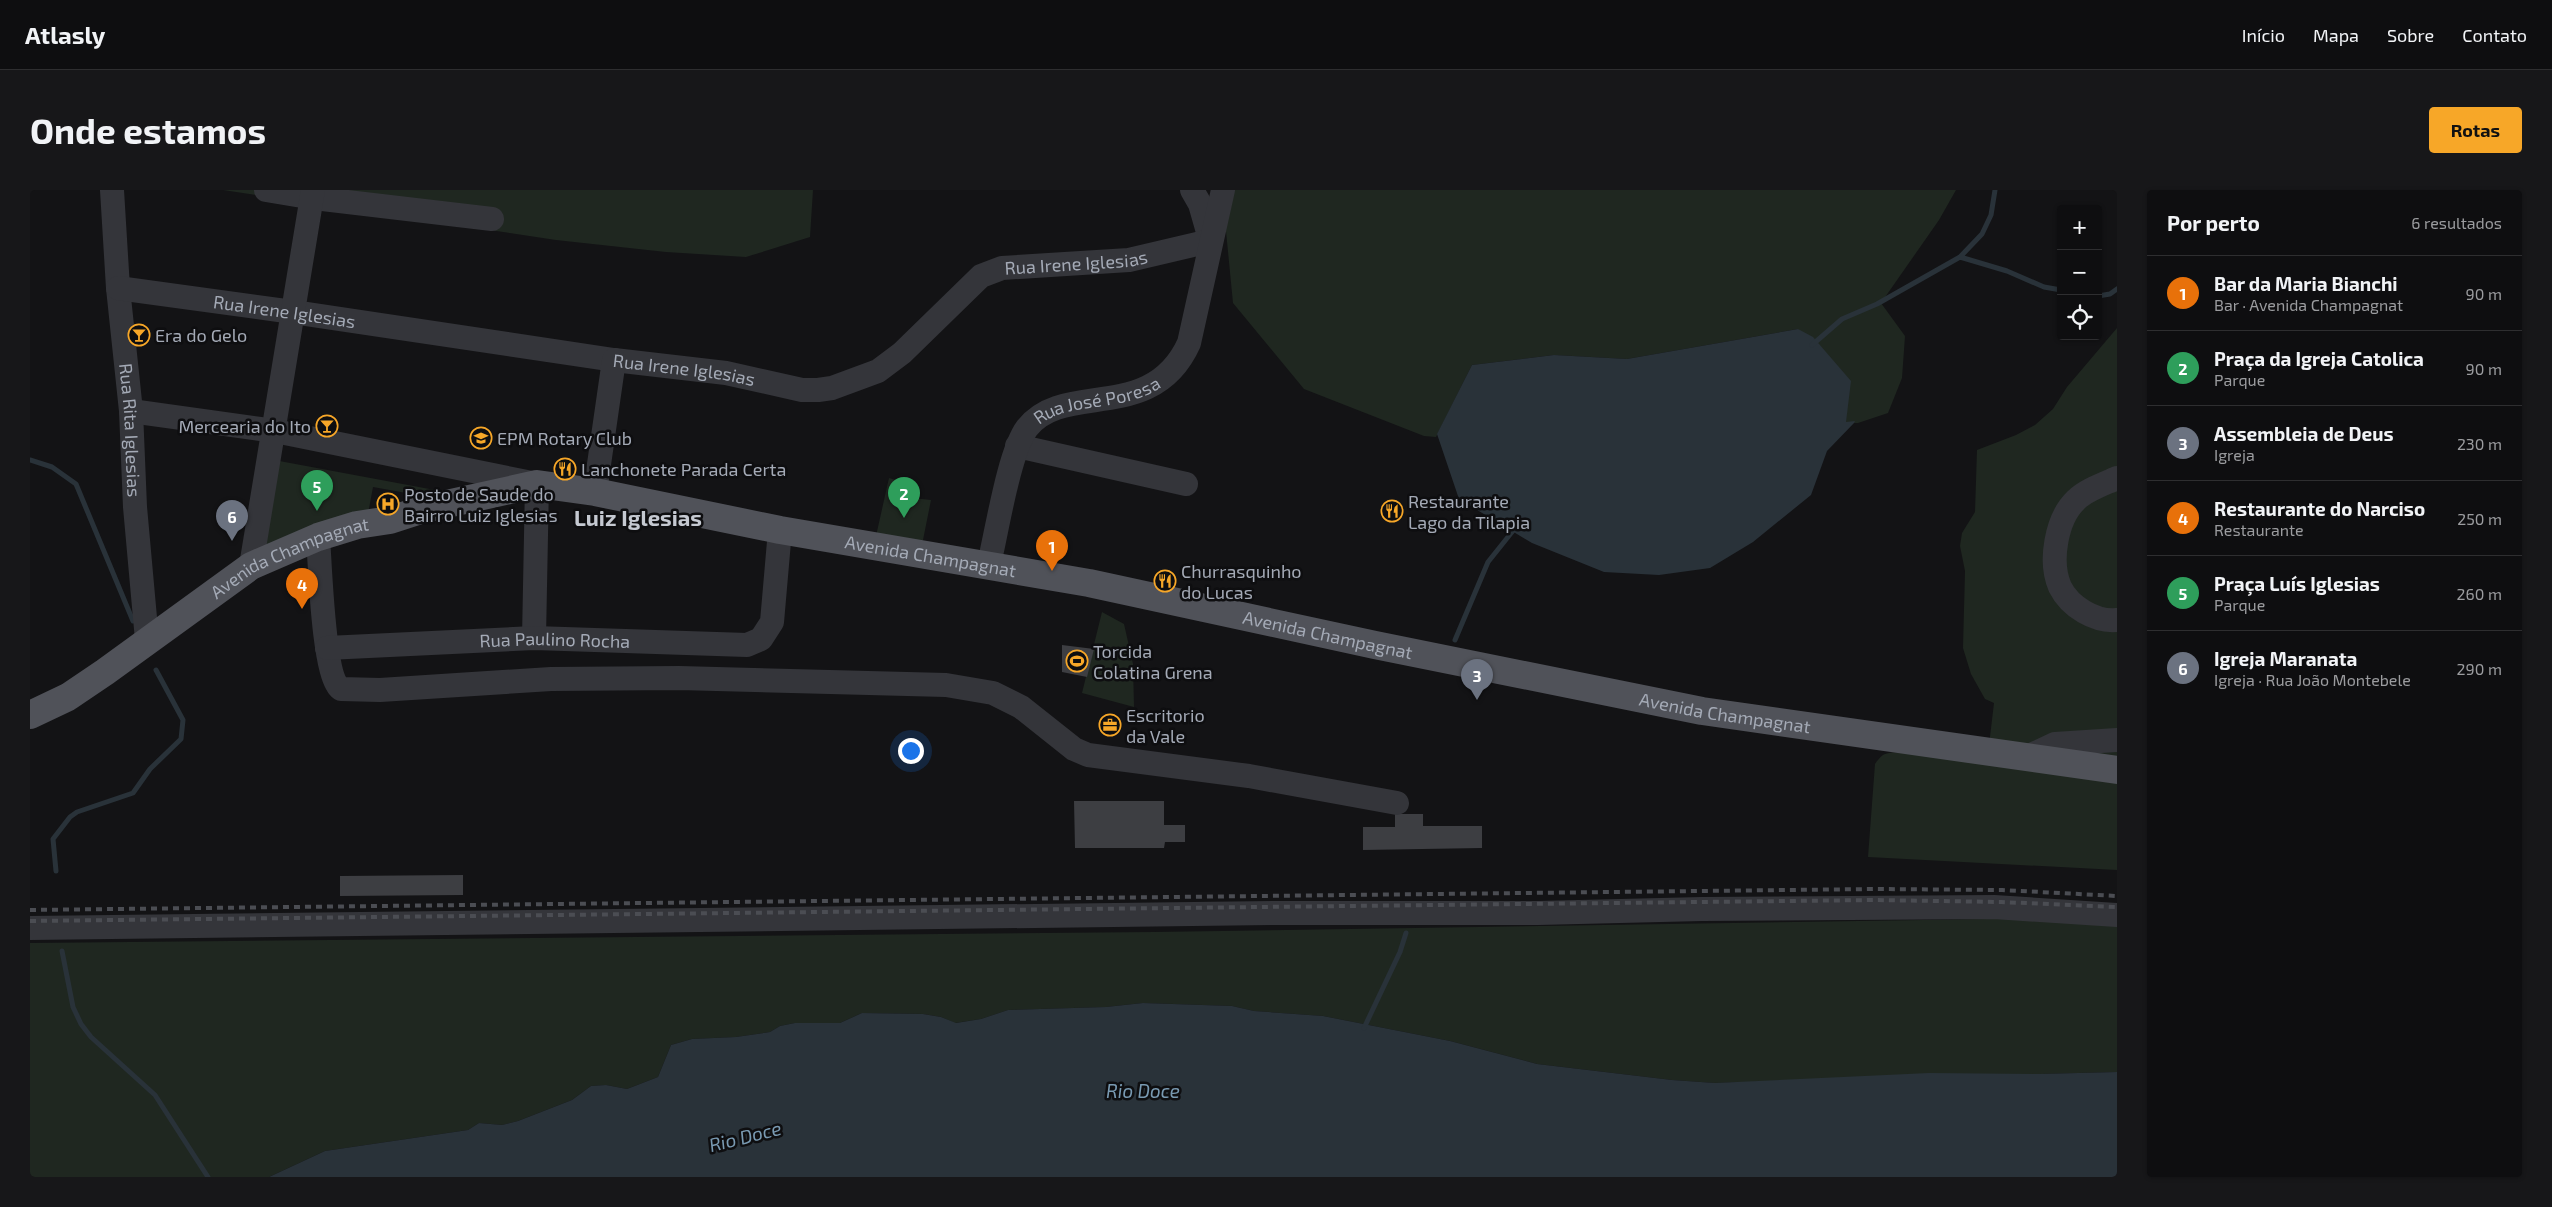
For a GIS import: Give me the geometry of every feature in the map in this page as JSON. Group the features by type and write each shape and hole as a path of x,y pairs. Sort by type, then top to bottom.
{"main road":[{"name":"Avenida Champagnat","path":"30,715 68,697 251,566 318,537 424,509 538,484 595,492 780,530 1088,582 1375,645 1702,711 2117,770"}],"street":[{"name":"Rua Rita Iglesias","path":"112,190 118,288 131,411 135,507 147,640"},
{"path":"266,190 313,194 492,218"},
{"path":"1192,190 1200,204 1210,241"},
{"name":"Rua José Poresa","path":"989,564 1017,446 1036,418 1055,409 1136,393 1156,382 1179,363 1189,343 1210,241 1223,190"},
{"path":"251,566 313,194"},
{"name":"Rua Irene Iglesias","path":"118,288 614,360 726,373 802,390 832,388 878,372 902,353 981,276 989,272 1002,268 1129,260 1210,241"},
{"path":"595,492 614,360"},
{"path":"131,411 274,431 538,484 534,638"},
{"path":"1017,446 1186,484"},
{"path":"2117,478 2082,495 2072,505 2062,520 2056,567 2061,588 2074,604 2102,620 2117,620"},
{"name":"Rua Paulino Rocha","path":"327,648 534,638 747,645 762,639 772,622 780,530"},
{"path":"318,537 327,648 332,677 341,689 352,690 551,678 679,678 946,685 993,693 1021,707 1074,749 1088,755 1249,776 1397,803"},
{"path":"2029,756 2055,744 2117,740"},
{"path":"30,928 1276,913 1538,913 1712,909 1994,907 2117,915"}],"shaded area":[{"path":"223,190 813,190 810,237 746,257 666,252 556,240"},
{"path":"1222,190 1956,190 1939,220 1881,303 1905,336 1902,378 1888,413 1858,423 1846,423 1798,329 1627,359 1554,355 1472,365 1436,437 1424,436 1304,389 1233,303"},
{"path":"2117,328 2117,870 1868,857 1875,764 1883,755 1902,752 1917,753 1987,762 1994,703 1985,699 1971,674 1963,648 1965,571 1960,546 1962,533 1975,512 1977,450 2016,435 2035,425 2053,409 2067,387"},
{"path":"274,460 467,496 403,508 406,493 373,487 368,514 257,559"},
{"path":"889,478 899,481 895,496 931,500 922,545 876,536"},
{"path":"1102,612 1124,624 1133,664 1134,707 1082,693"},
{"path":"2117,917 2117,1072 1715,1083 1672,1080 1537,1064 1450,1041 1323,1016 1254,1011 1232,1006 1143,1003 1106,1007 1008,1010 981,1019 955,1023 941,1017 923,1014 862,1013 840,1023 795,1023 780,1026 770,1032 736,1037 692,1039 671,1045 658,1077 627,1089 606,1085 591,1086 572,1100 518,1121 502,1125 479,1123 468,1130 325,1151 269,1177 30,1177 30,943 1154,932"}],"water":[{"path":"1798,329 1813,337 1851,381 1846,422 1855,421 1827,451 1811,495 1753,542 1710,568 1659,575 1604,572 1532,543 1459,499 1437,434 1472,365 1554,355 1627,359"},
{"name":"Rio Doce","path":"1143,1003 1232,1006 1254,1011 1323,1016 1450,1041 1537,1064 1672,1080 1715,1083 1929,1073 2039,1074 2117,1072 2117,1177 269,1177 325,1151 468,1130 479,1123 502,1125 518,1121 572,1100 591,1086 606,1085 627,1089 658,1077 671,1045 692,1039 736,1037 770,1032 780,1026 795,1023 840,1023 862,1013 923,1014 941,1017 956,1023 981,1019 1008,1010 1106,1007"}],"building":[{"name":"Torcida Colatina Grena","path":"1062,645 1094,649 1087,677 1062,672"},
{"path":"1074,801 1164,801 1164,825 1185,825 1185,842 1165,842 1164,848 1075,848"},
{"path":"1395,814 1423,814 1423,826 1482,826 1482,848 1363,850 1363,827 1395,827"},
{"path":"463,875 463,895 340,896 340,876"}],"waterway":[{"path":"1812,345 1842,319 1877,304 1960,257 1982,234 1991,215 1995,190"},
{"path":"1960,257 2007,271 2044,287 2057,289"},
{"path":"2102,295 2110,294 2117,289"},
{"path":"30,460 52,467 76,484 133,621"},
{"path":"1455,640 1488,562 1516,527"},
{"path":"56,871 53,839 70,817 77,812 133,793 150,769 181,739 183,720 156,670"},
{"path":"1364,1028 1400,952 1406,933"},
{"path":"62,951 73,1007 81,1024 91,1037 155,1095 208,1177"}],"railway":[{"path":"30,910 1875,889 2002,890 2117,896"},
{"path":"30,921 1875,900 2001,902 2117,907"}],"place":[{"name":"Era do Gelo","path":"139,335"},
{"name":"Mercearia do Ito","path":"327,426"},
{"name":"EPM Rotary Club","path":"481,438"},
{"name":"Lanchonete Parada Certa","path":"565,469"},
{"name":"Posto de Saude do Bairro Luiz Iglesias","path":"388,504"},
{"name":"Praça Luís Iglesias","path":"317,511"},
{"name":"Restaurante Lago da Tilapia","path":"1392,511"},
{"name":"Praça da Igreja Catolica","path":"904,518"},
{"name":"Igreja Maranata","path":"232,541"},
{"name":"Bar da Maria Bianchi","path":"1052,571"},
{"name":"Churrasquinho do Lucas","path":"1165,581"},
{"name":"Restaurante do Narciso","path":"302,609"},
{"name":"Torcida Colatina Grena","path":"1077,661"},
{"name":"Assembleia de Deus","path":"1477,700"},
{"name":"Escritorio da Vale","path":"1110,725"}],"district":[{"name":"Luiz Iglesias","path":"638,517"}]}
